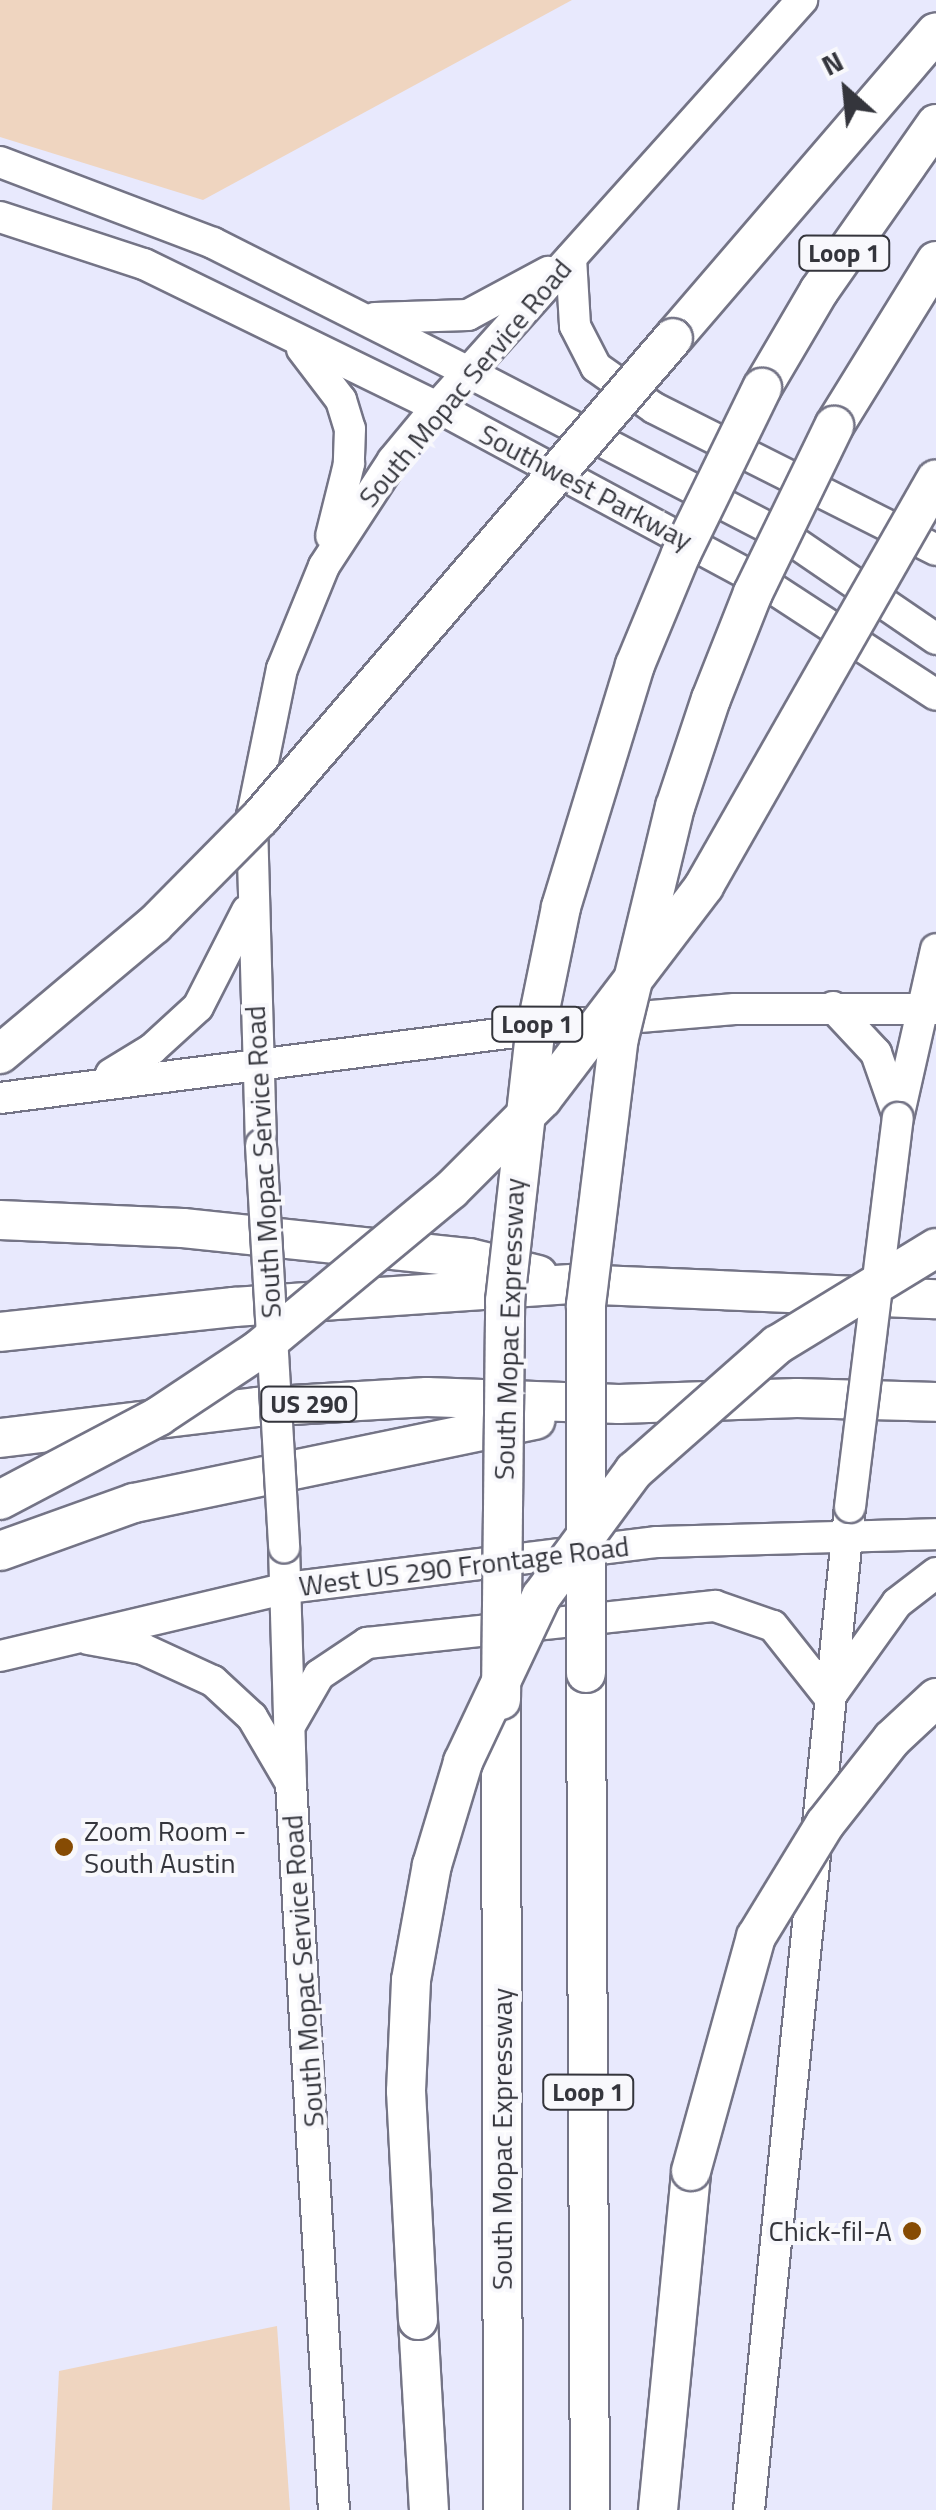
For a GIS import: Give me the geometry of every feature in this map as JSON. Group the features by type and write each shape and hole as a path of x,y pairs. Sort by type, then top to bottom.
{"highway":[{"path":"0,1054 154,925 260,818 936,32"},
{"name":"South Mopac Expressway","path":"503,2510 504,1302 534,1034 560,907 635,665 689,536 762,388 819,291 936,124"},
{"name":"Loop 1","path":"590,2510 586,1305 619,1038 675,807 711,699 753,593 834,426 936,261"},
{"path":"0,1500 158,1416 257,1351 423,1215 542,1099 704,886 936,480"},
{"path":"0,1220 183,1228 470,1258 574,1284"},
{"path":"429,2510 406,2091 411,1980 432,1865 463,1762 534,1614 634,1470 776,1345 936,1248"},
{"path":"0,1332 234,1307 574,1284 936,1299"},
{"name":"US 290","path":"0,1438 258,1407 427,1396 619,1404 796,1398 936,1402"},
{"path":"0,1551 134,1503 619,1404"},
{"path":"658,2510 691,2171 756,1937 825,1824 892,1739 936,1698"}],"main road":[{"name":"South Mopac Service Road","path":"334,2510 291,1783 287,1588 261,1145 251,903 259,761 282,669 324,566 393,460 802,0"},
{"name":"Southwest Parkway","path":"0,162 213,243 468,372 790,539 936,639"},
{"name":"Southwest Parkway","path":"0,216 144,264 438,407 785,595 936,695"},
{"path":"358,316 406,322 468,316 572,258 575,326 596,367 654,408 936,550"},
{"path":"294,340 341,400 350,429 349,464 324,566"},
{"path":"99,1081 152,1049 198,1007 251,903"},
{"path":"749,2510 830,1698 898,1118 929,1009 936,949"},
{"path":"833,1006 876,1053 898,1118"},
{"path":"0,1098 99,1081 616,1019 833,1006 929,1009"},
{"name":"West US 290 Frontage Road","path":"0,1656 287,1588 850,1520 936,1534"},
{"path":"830,1698 897,1603 936,1573"},
{"path":"290,1726 319,1675 367,1643 715,1606 773,1626 830,1698"},
{"path":"80,1637 143,1649 213,1682 252,1717 291,1783"}],"shaded area":[{"path":"0,0 572,0 203,200 0,137"},
{"path":"277,2326 290,2510 52,2510 59,2371"}],"place":[{"name":"Zoom Room - South Austin","path":"64,1847"},
{"name":"Chick-fil-A","path":"912,2231"}]}
